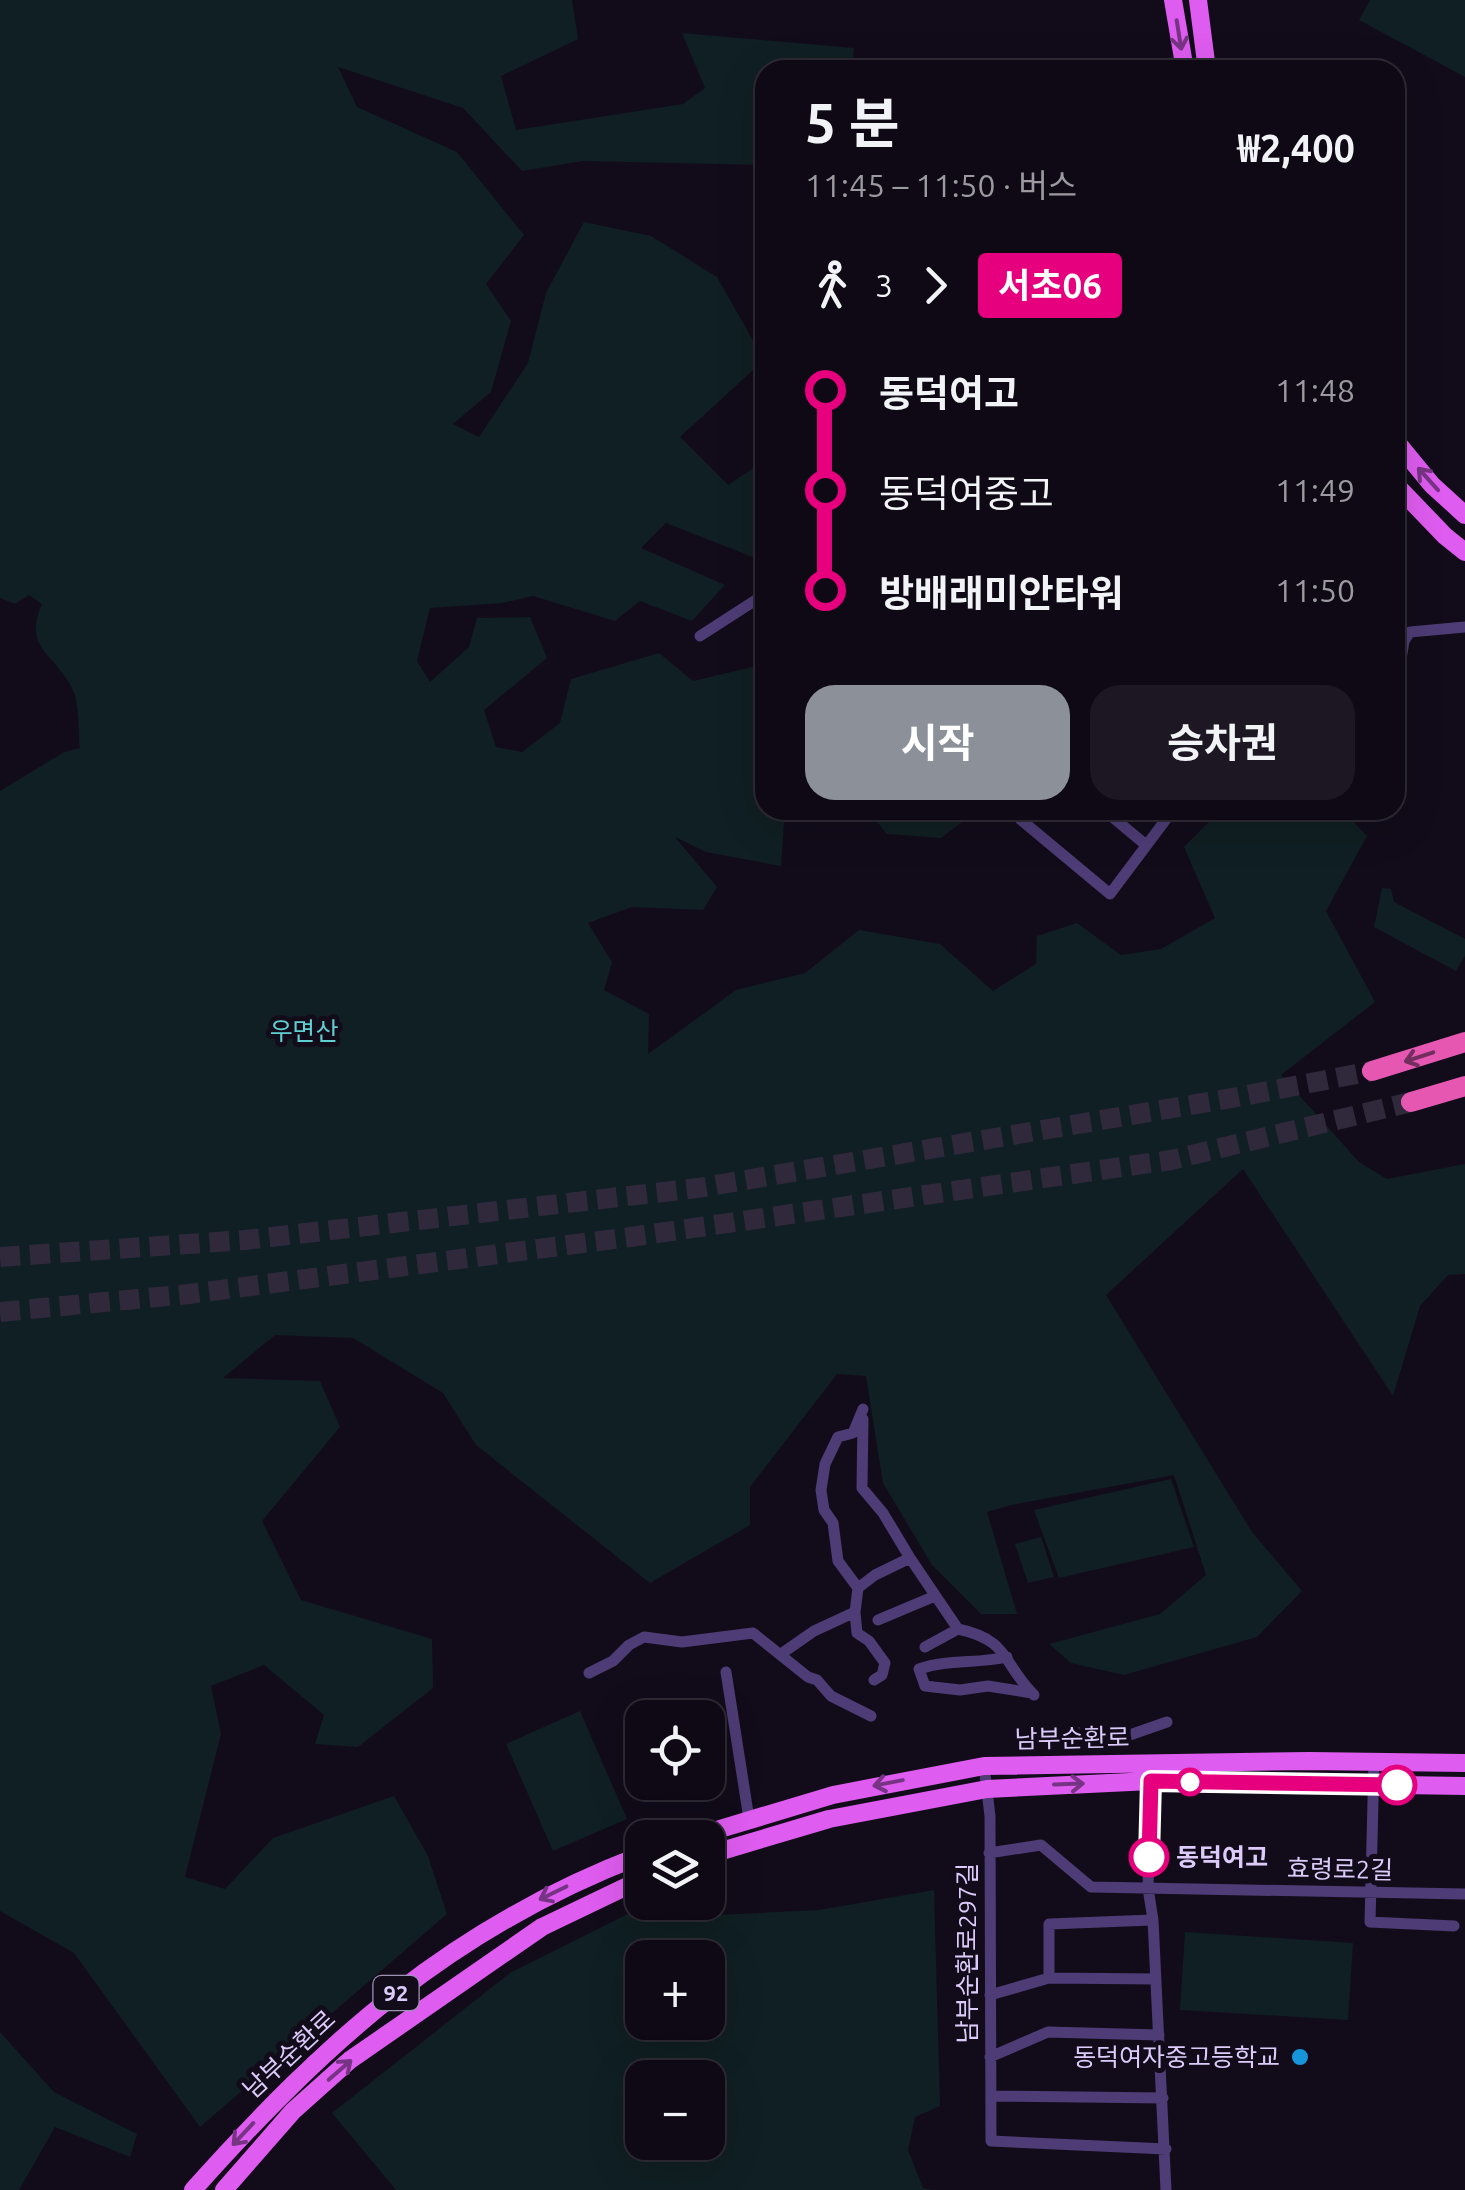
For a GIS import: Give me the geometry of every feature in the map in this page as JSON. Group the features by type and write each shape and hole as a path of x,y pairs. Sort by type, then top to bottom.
{"highway":[{"path":"1372,1071 1465,1042"},
{"path":"1410,1102 1465,1086"}],"main road":[{"path":"1173,0 1183,60"},
{"path":"1198,0 1206,60"},
{"path":"1405,452 1432,485 1465,514"},
{"path":"1405,494 1465,552"},
{"name":"남부순환로","path":"725,1827 833,1794 984,1766 1086,1762 1465,1763"},
{"name":"남부순환로","path":"725,1850 828,1819 987,1788 1151,1781 1465,1786"},
{"name":"남부순환로","path":"193,2190 292,2083 375,2010 457,1947 558,1890 625,1862"},
{"name":"남부순환로","path":"224,2190 293,2111 350,2060 542,1927 625,1887"}],"street":[{"path":"700,636 755,600"},
{"path":"1405,640 1410,632 1465,627"},
{"path":"1030,820 1110,894 1165,820"},
{"path":"1116,820 1146,844"},
{"path":"874,1680 882,1674 884,1662 869,1641 856,1633 858,1588 838,1561 833,1523 824,1510 821,1490 825,1464 838,1437 853,1433 863,1410 862,1488 883,1512 958,1629"},
{"path":"858,1588 910,1558"},
{"path":"878,1620 936,1596"},
{"path":"781,1654 814,1631 855,1612"},
{"path":"925,1647 958,1629 984,1635 1007,1657 1034,1696 988,1686 960,1690 925,1686 920,1670 942,1662 982,1663 1007,1657"},
{"path":"589,1673 613,1661 644,1637 682,1642 753,1633 817,1680 831,1696 870,1716"},
{"path":"726,1672 749,1819"},
{"path":"1050,1742 1079,1733 1124,1737 1167,1722"},
{"path":"1374,1762 1370,1922 1454,1926"},
{"name":"남부순환로297길","path":"984,1766 990,1853 991,2141 1166,2148"},
{"path":"1151,1781 1148,1888 1160,2035 1166,2190"},
{"name":"효령로2길","path":"990,1853 1041,1845 1091,1887 1465,1894"},
{"path":"1049,1978 1049,1924 1153,1920"},
{"path":"990,1995 1049,1978 1156,1979"},
{"path":"990,2057 1048,2032 1160,2035"},
{"path":"991,2096 1163,2098"}],"green space":[{"name":"우면산","path":"0,0 572,0 578,39 501,76 516,130 683,104 705,88 682,33 854,48 853,60 755,60 755,165 583,161 522,171 463,108 338,67 357,107 457,152 524,235 486,284 511,321 491,392 453,424 479,437 528,363 546,293 584,222 651,236 717,277 755,344 755,368 680,437 728,485 755,467 755,558 666,523 641,548 725,585 692,621 640,601 615,621 533,596 502,603 430,608 417,661 430,682 469,647 477,618 530,617 547,658 484,710 496,747 522,752 560,723 571,679 659,653 693,681 755,666 755,820 784,820 781,866 706,852 675,837 717,887 703,910 632,907 588,923 612,962 604,990 649,1014 648,1054 736,990 805,973 859,930 940,944 993,991 1036,964 1037,936 1077,923 1121,955 1161,949 1215,918 1184,847 1211,820 1352,820 1367,836 1326,911 1375,1002 1281,1075 1359,1162 1387,1179 1465,1164 1465,1274 1448,1275 1420,1306 1393,1396 1243,1169 1106,1295 1252,1532 1302,1591 1257,1637 1124,1675 1071,1663 1049,1644 1160,1614 1206,1575 1174,1475 987,1512 1017,1614 981,1614 932,1565 883,1483 866,1376 837,1374 750,1487 750,1525 650,1583 476,1445 443,1393 353,1338 275,1335 223,1378 320,1381 340,1427 262,1521 301,1600 432,1639 433,1688 358,1747 315,1744 324,1715 264,1665 211,1686 221,1734 185,1877 225,1889 273,1838 394,1796 428,1856 447,1914 200,2127 74,1953 0,1911 0,791 64,752 80,748 74,692 38,640 37,618 42,604 29,595 15,604 0,598"},
{"path":"1370,0 1465,0 1465,77 1359,20"},
{"path":"875,820 965,820 941,838 887,834"},
{"path":"1382,888 1391,889 1394,902 1465,939 1465,956 1456,971 1374,927"},
{"path":"1171,1479 1194,1547 1059,1578 1034,1510"},
{"path":"1041,1537 1054,1577 1028,1583 1015,1544"},
{"path":"580,1711 627,1819 553,1851 506,1744"},
{"path":"934,1890 940,2106 915,2117 908,2150 923,2188 933,2190 396,2190 332,2113 510,1973 625,1916 625,1920 725,1920 725,1915 819,1910"},
{"path":"1185,1932 1353,1943 1348,2020 1180,2010"},
{"path":"0,2032 54,2092 137,2134 130,2157 55,2127 19,2190 0,2190"}],"tunnel":[{"path":"0,1257 245,1240 698,1188 1372,1071"},
{"path":"0,1312 189,1294 630,1237 1171,1160 1411,1102"}],"bus line":[{"name":"서초06","path":"1149,1857 1151,1781 1397,1785"}],"place":[{"name":"동덕여고","path":"1149,1857"},
{"name":"동덕여자중고등학교","path":"1300,2057"}]}
